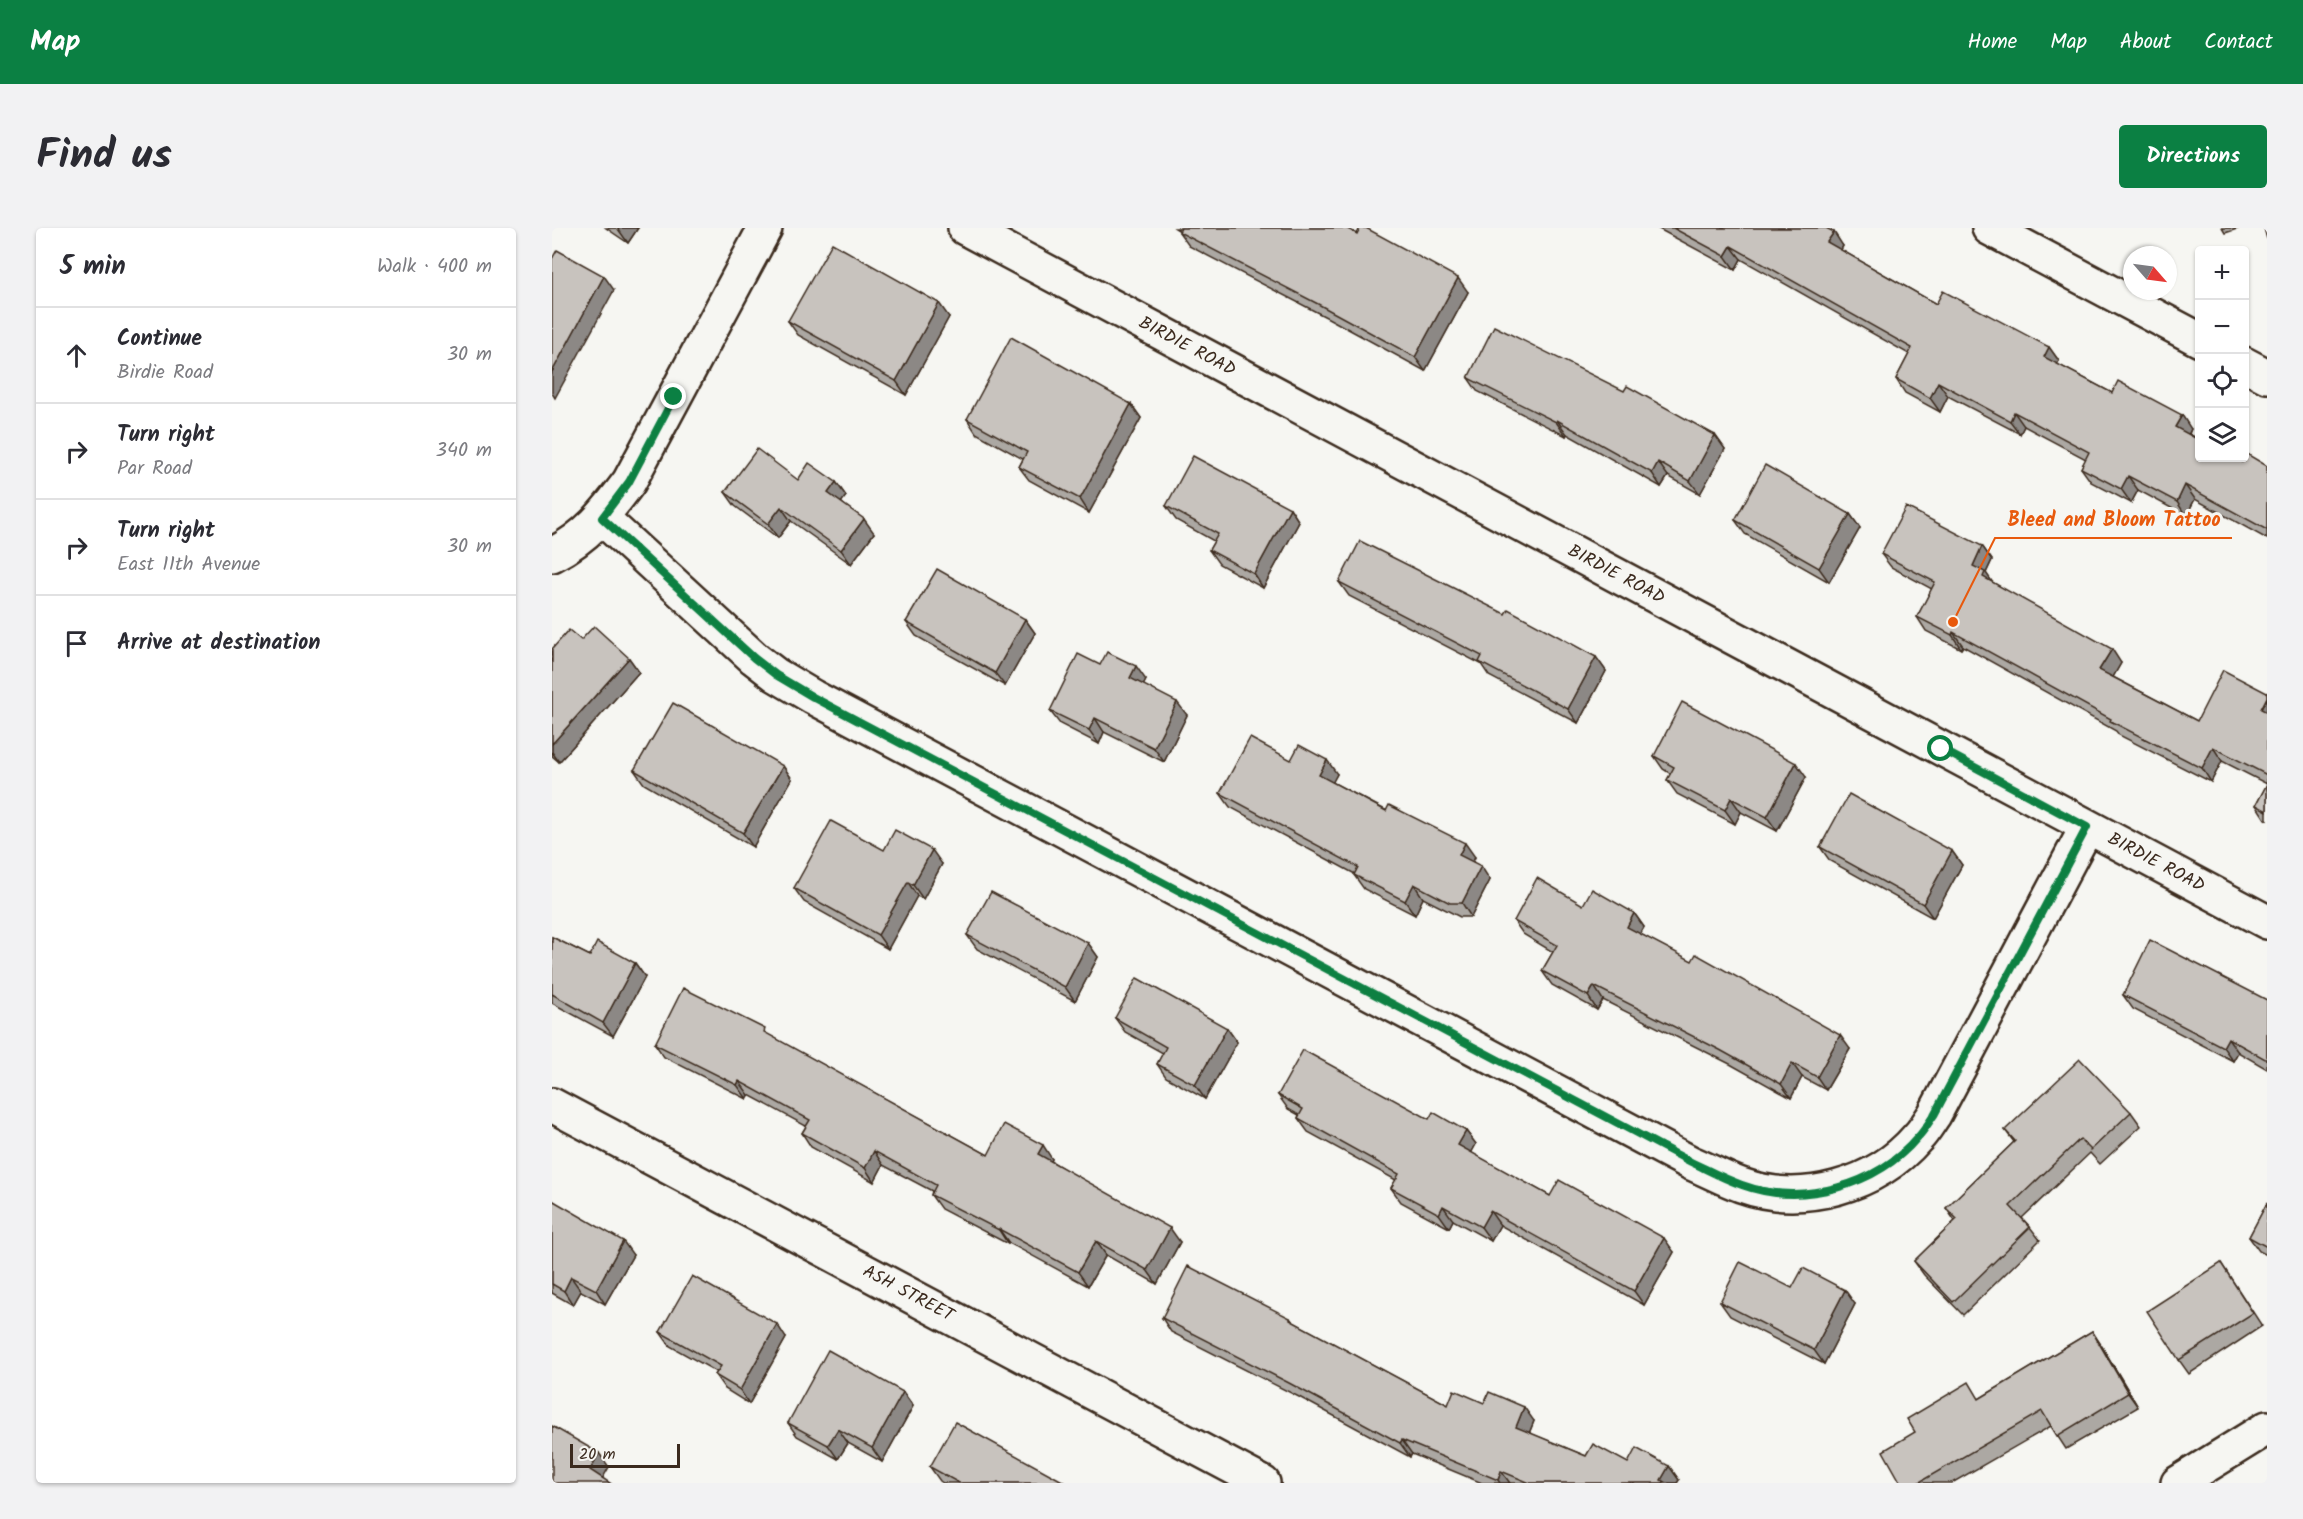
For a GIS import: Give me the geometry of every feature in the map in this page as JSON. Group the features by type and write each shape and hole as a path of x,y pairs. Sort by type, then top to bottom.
{"street":[{"path":"552,555 570,546 602,518 629,482 765,228"},
{"name":"BIRDIE ROAD","path":"965,228 2267,922"},
{"path":"1989,228 2195,338"},
{"path":"2249,367 2267,376"},
{"path":"602,518 754,658 776,675 813,697 1680,1157 1743,1186 1807,1194 1839,1188 1874,1173 1919,1137 1934,1115 2087,827"},
{"name":"ASH STREET","path":"552,1105 1263,1483"},
{"path":"2178,1483 2267,1428"}],"building":[{"path":"1181,228 1346,228 1357,234 1360,228 1366,228 1458,278 1415,357 1179,232"},
{"path":"1673,228 1826,228 1834,232 1827,242 1936,304 1943,291 2049,347 2044,357 2112,393 2118,381 2182,415 2175,427 2195,438 2195,462 2249,462 2249,455 2267,466 2267,530 2185,485 2177,502 2128,476 2121,489 2081,468 2089,452 2014,412 2010,421 1938,382 1930,398 1896,379 1912,348 1731,246 1725,256"},
{"path":"832,243 939,303 896,381 788,321"},
{"path":"557,250 604,276 552,372 552,259"},
{"path":"1494,326 1624,391 1627,386 1715,435 1690,481 1658,462 1652,473 1557,420 1556,422 1468,378"},
{"path":"1011,337 1131,404 1080,499 1019,467 1027,452 967,419"},
{"path":"757,449 798,480 809,463 836,482 828,493 864,519 841,550 781,507 768,524 725,492"},
{"path":"1193,456 1290,508 1254,574 1209,550 1218,534 1166,506"},
{"path":"1765,465 1850,514 1819,568 1735,520"},
{"path":"1906,507 1982,546 1973,566 1985,572 1983,577 2112,649 2099,670 2197,721 2223,670 2267,693 2261,709 2267,712 2267,775 2213,747 2202,768 2110,721 2111,719 1953,632 1952,635 1917,617 1935,582 1881,554"},
{"path":"1360,541 1505,614 1508,609 1596,657 1568,709 1479,662 1482,656 1339,582"},
{"path":"937,569 1025,619 995,673 906,622"},
{"path":"594,626 629,658 552,744 552,649 569,630 581,640"},
{"path":"1107,652 1136,666 1130,678 1177,702 1154,748 1095,718 1089,730 1050,711 1078,654 1100,665"},
{"path":"1682,702 1796,763 1767,817 1731,798 1725,810 1667,780 1674,767 1654,756"},
{"path":"673,703 783,766 743,833 634,770"},
{"path":"1250,738 1291,760 1299,745 1327,760 1319,775 1386,811 1389,805 1465,843 1459,855 1481,866 1462,903 1450,903 1414,884 1405,901 1354,875 1358,867 1220,793"},
{"path":"2267,784 2267,811 2256,805"},
{"path":"1849,794 1952,851 1923,904 1820,847"},
{"path":"831,821 884,850 895,830 932,850 913,885 908,882 878,935 794,888"},
{"path":"1537,878 1583,905 1592,889 1634,913 1627,927 1692,961 1696,954 1840,1035 1817,1077 1792,1063 1781,1084 1594,986 1588,996 1542,971 1557,945 1514,921"},
{"path":"991,892 1088,943 1065,987 967,935"},
{"path":"552,937 590,956 597,942 635,963 603,1023 552,994"},
{"path":"2150,940 2267,1000 2267,1060 2228,1038 2223,1047 2123,995"},
{"path":"1137,978 1227,1028 1195,1085 1157,1064 1166,1047 1115,1018"},
{"path":"683,988 765,1029 764,1032 988,1155 1004,1124 1043,1145 1038,1154 1170,1228 1147,1270 1096,1241 1078,1272 931,1195 936,1185 874,1151 865,1168 802,1133 810,1120 739,1081 737,1085 655,1044"},
{"path":"1303,1050 1429,1119 1433,1112 1466,1131 1458,1145 1550,1196 1559,1180 1664,1238 1634,1291 1490,1211 1481,1227 1443,1206 1439,1214 1391,1188 1399,1174 1298,1118 1303,1109 1278,1095"},
{"path":"2080,1059 2131,1112 2091,1150 2080,1139 2010,1206 2030,1227 1953,1302 1914,1261 1957,1219 1946,1208 2015,1141 2005,1130"},
{"path":"552,1200 623,1241 596,1290 571,1277 564,1291 552,1284"},
{"path":"2267,1203 2267,1247 2249,1237"},
{"path":"1740,1262 1792,1288 1803,1268 1845,1290 1814,1350 1720,1302"},
{"path":"2221,1263 2253,1313 2179,1360 2147,1311"},
{"path":"1188,1266 1290,1318 1448,1405 1454,1390 1484,1403 1489,1392 1524,1407 1516,1427 1586,1456 1593,1444 1628,1463 1636,1448 1669,1466 1661,1480 1666,1483 1530,1483 1501,1471 1498,1480 1402,1440 1400,1443 1162,1318"},
{"path":"692,1276 777,1324 740,1390 715,1375 721,1366 660,1332"},
{"path":"2092,1331 2128,1393 2057,1436 2042,1411 1918,1483 1901,1483 1883,1451 1915,1432 1907,1419 1969,1382 1979,1399"},
{"path":"828,1350 903,1392 872,1448 838,1429 828,1445 788,1423"},
{"path":"955,1422 1066,1483 959,1483 930,1467"},
{"path":"552,1426 599,1453 590,1470 610,1483 552,1483"}],"place":[{"name":"Bleed and Bloom Tattoo","path":"1953,622"}],"route":[{"path":"674,397 629,482 602,518 754,658 776,675 813,697 1691,1162 1743,1186 1807,1194 1839,1188 1874,1173 1919,1137 1934,1115 2087,827 1941,749"}]}
